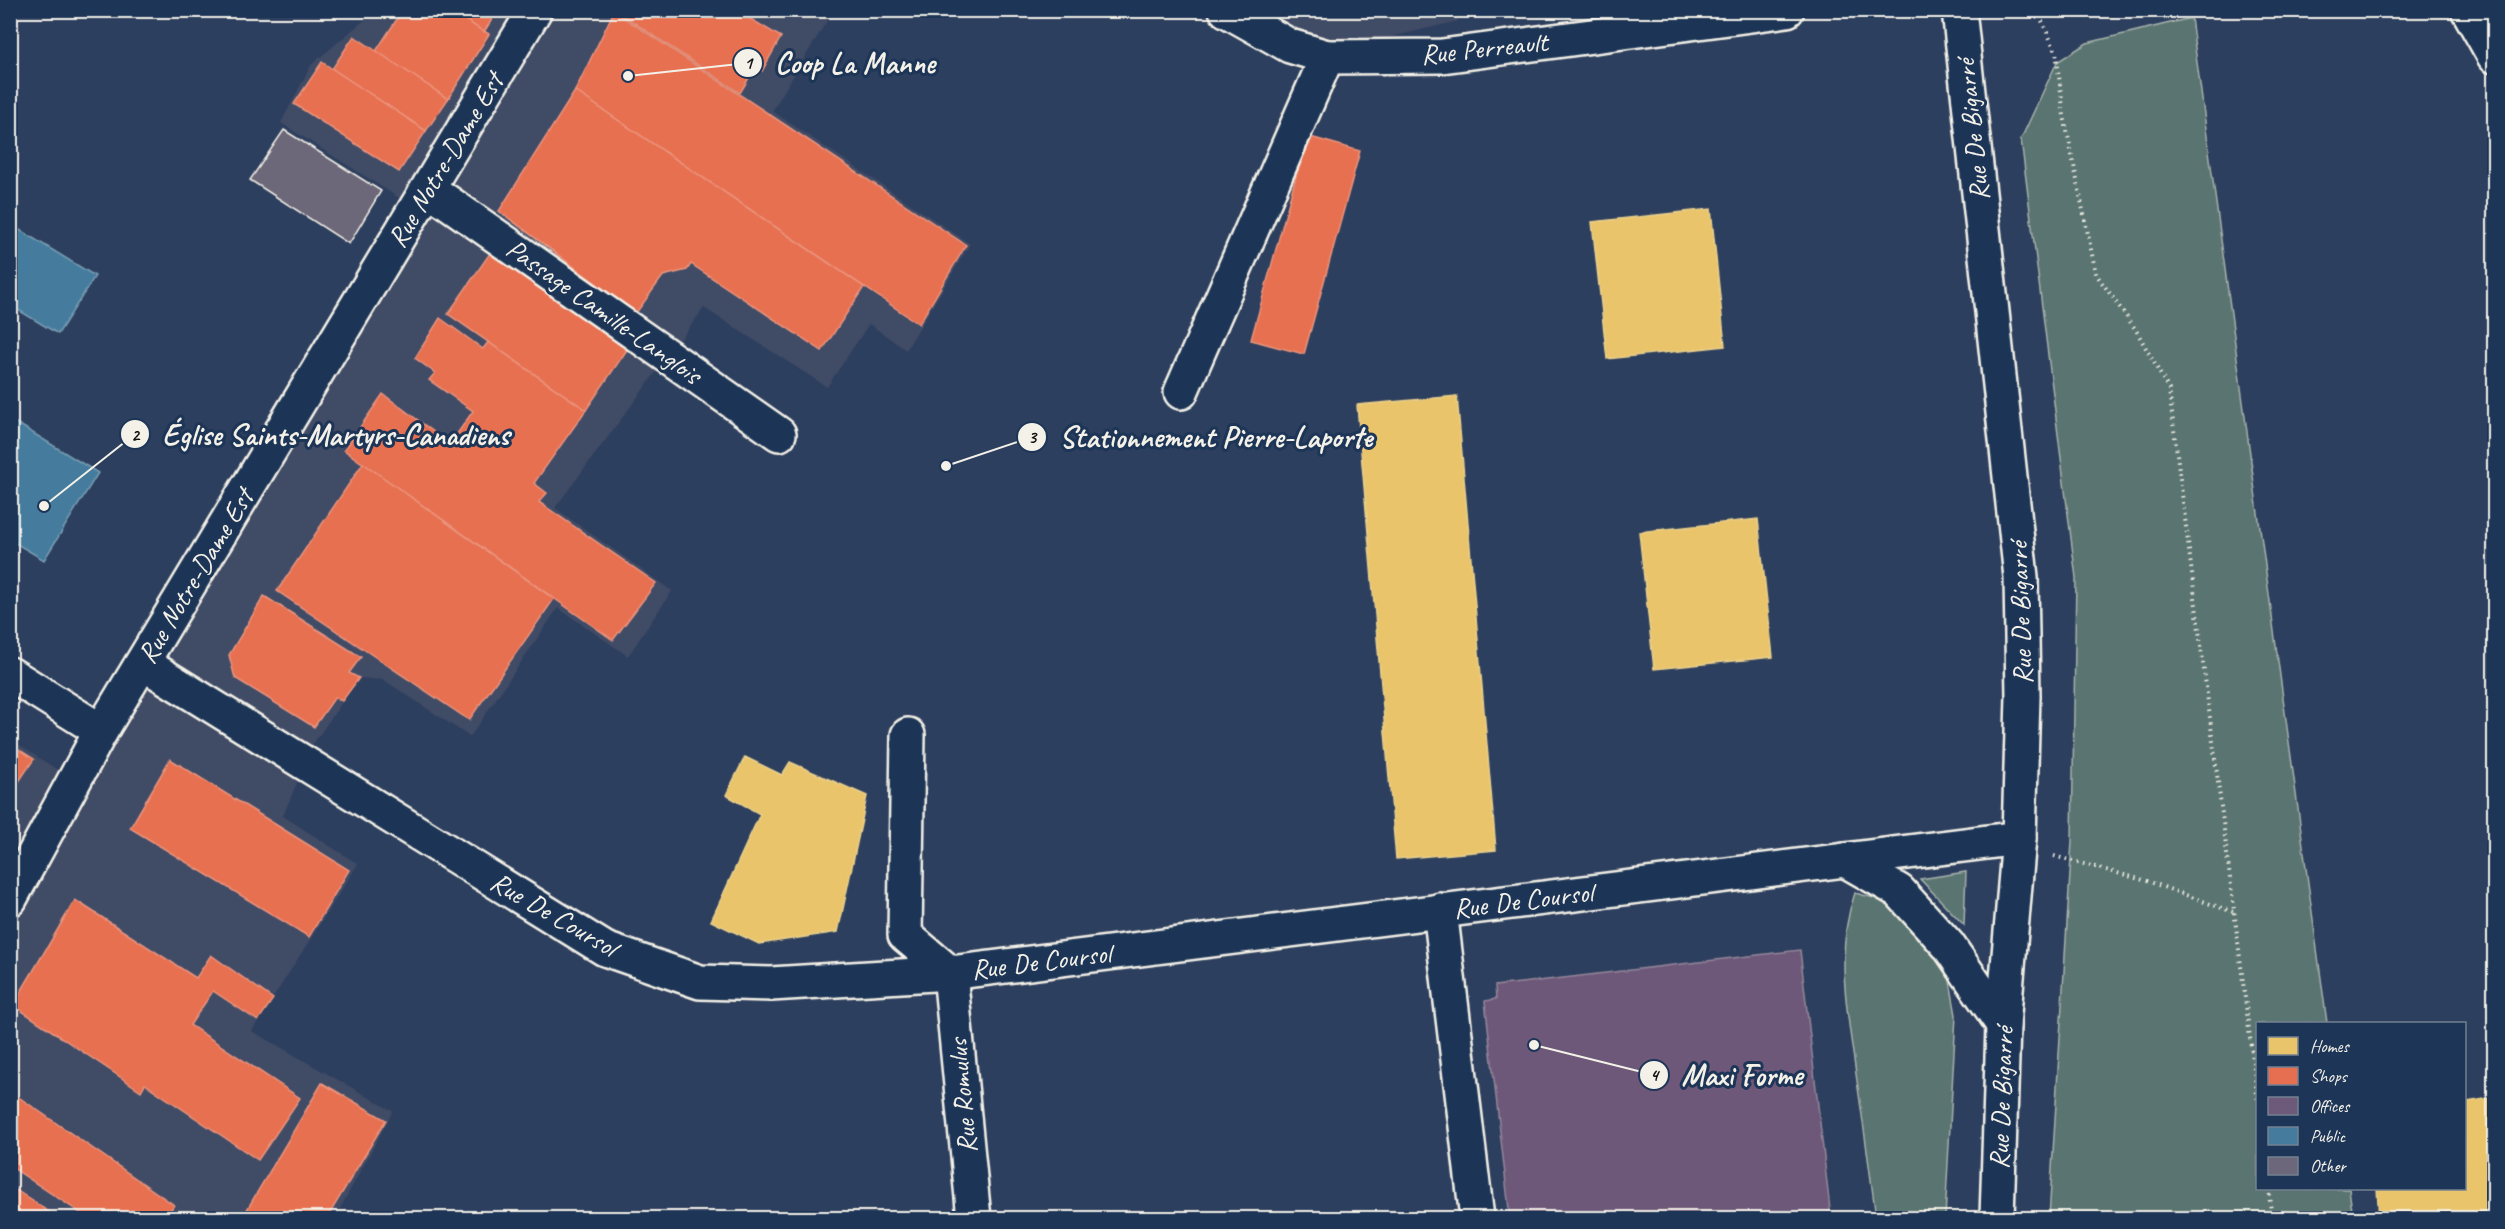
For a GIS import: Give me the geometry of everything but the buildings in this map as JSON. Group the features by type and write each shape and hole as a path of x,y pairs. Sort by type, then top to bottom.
{"street":[{"name":"Rue Notre-Dame Est","path":"10,899 101,731 429,189 534,10"},
{"name":"Rue Perreault","path":"1226,10 1290,46 1327,57 1442,56 1788,10"},
{"name":"Rue De Bigarré","path":"1959,10 2021,577 2023,696 2018,843 2003,1025 1997,1218"},
{"path":"2468,10 2494,56"},
{"path":"1181,392 1327,57"},
{"name":"Passage Camille-Langlois","path":"429,189 779,434"},
{"name":"Rue De Coursol","path":"143,663 605,949 700,982 771,984 950,973 1845,860 2018,843"},
{"path":"10,674 101,731"},
{"path":"908,735 905,935 950,973"},
{"path":"1845,860 1899,891 1948,945 2003,1025"},
{"path":"1440,910 1477,1218"},
{"name":"Rue Romulus","path":"950,973 974,1218"}],"path":[{"path":"2037,10 2056,52 2064,117 2096,274 2136,330 2169,390 2256,1087"},
{"path":"2018,843 2147,881 2233,912"},
{"path":"2268,1190 2272,1218"}],"shaded area":[{"path":"1457,10 1458,21 1316,55 1226,11"},
{"path":"375,11 833,11 772,111 970,244 906,350 869,324 827,387 704,308 555,508 672,591 628,656 558,608 470,737 384,680 359,678 313,744 283,816 358,864 252,1031 393,1111 335,1218 11,1218 10,739 73,780 415,208 281,123 311,65"}],"green space":[{"path":"2191,18 2327,1022 2256,1022 2256,1190 2349,1190 2353,1218 2049,1218 2072,841 2076,578 2021,139 2057,62 2087,43"},
{"path":"1966,872 1964,925 1920,879"},
{"path":"1855,893 1893,903 1948,970 1956,1015 1945,1218 1876,1218 1845,983 1845,937"}],"place":[{"name":"Coop La Manne","path":"628,76"},
{"name":"Stationnement Pierre-Laporte","path":"946,466"},
{"name":"Église Saints-Martyrs-Canadiens","path":"44,506"},
{"name":"Maxi Forme","path":"1534,1045"}]}
